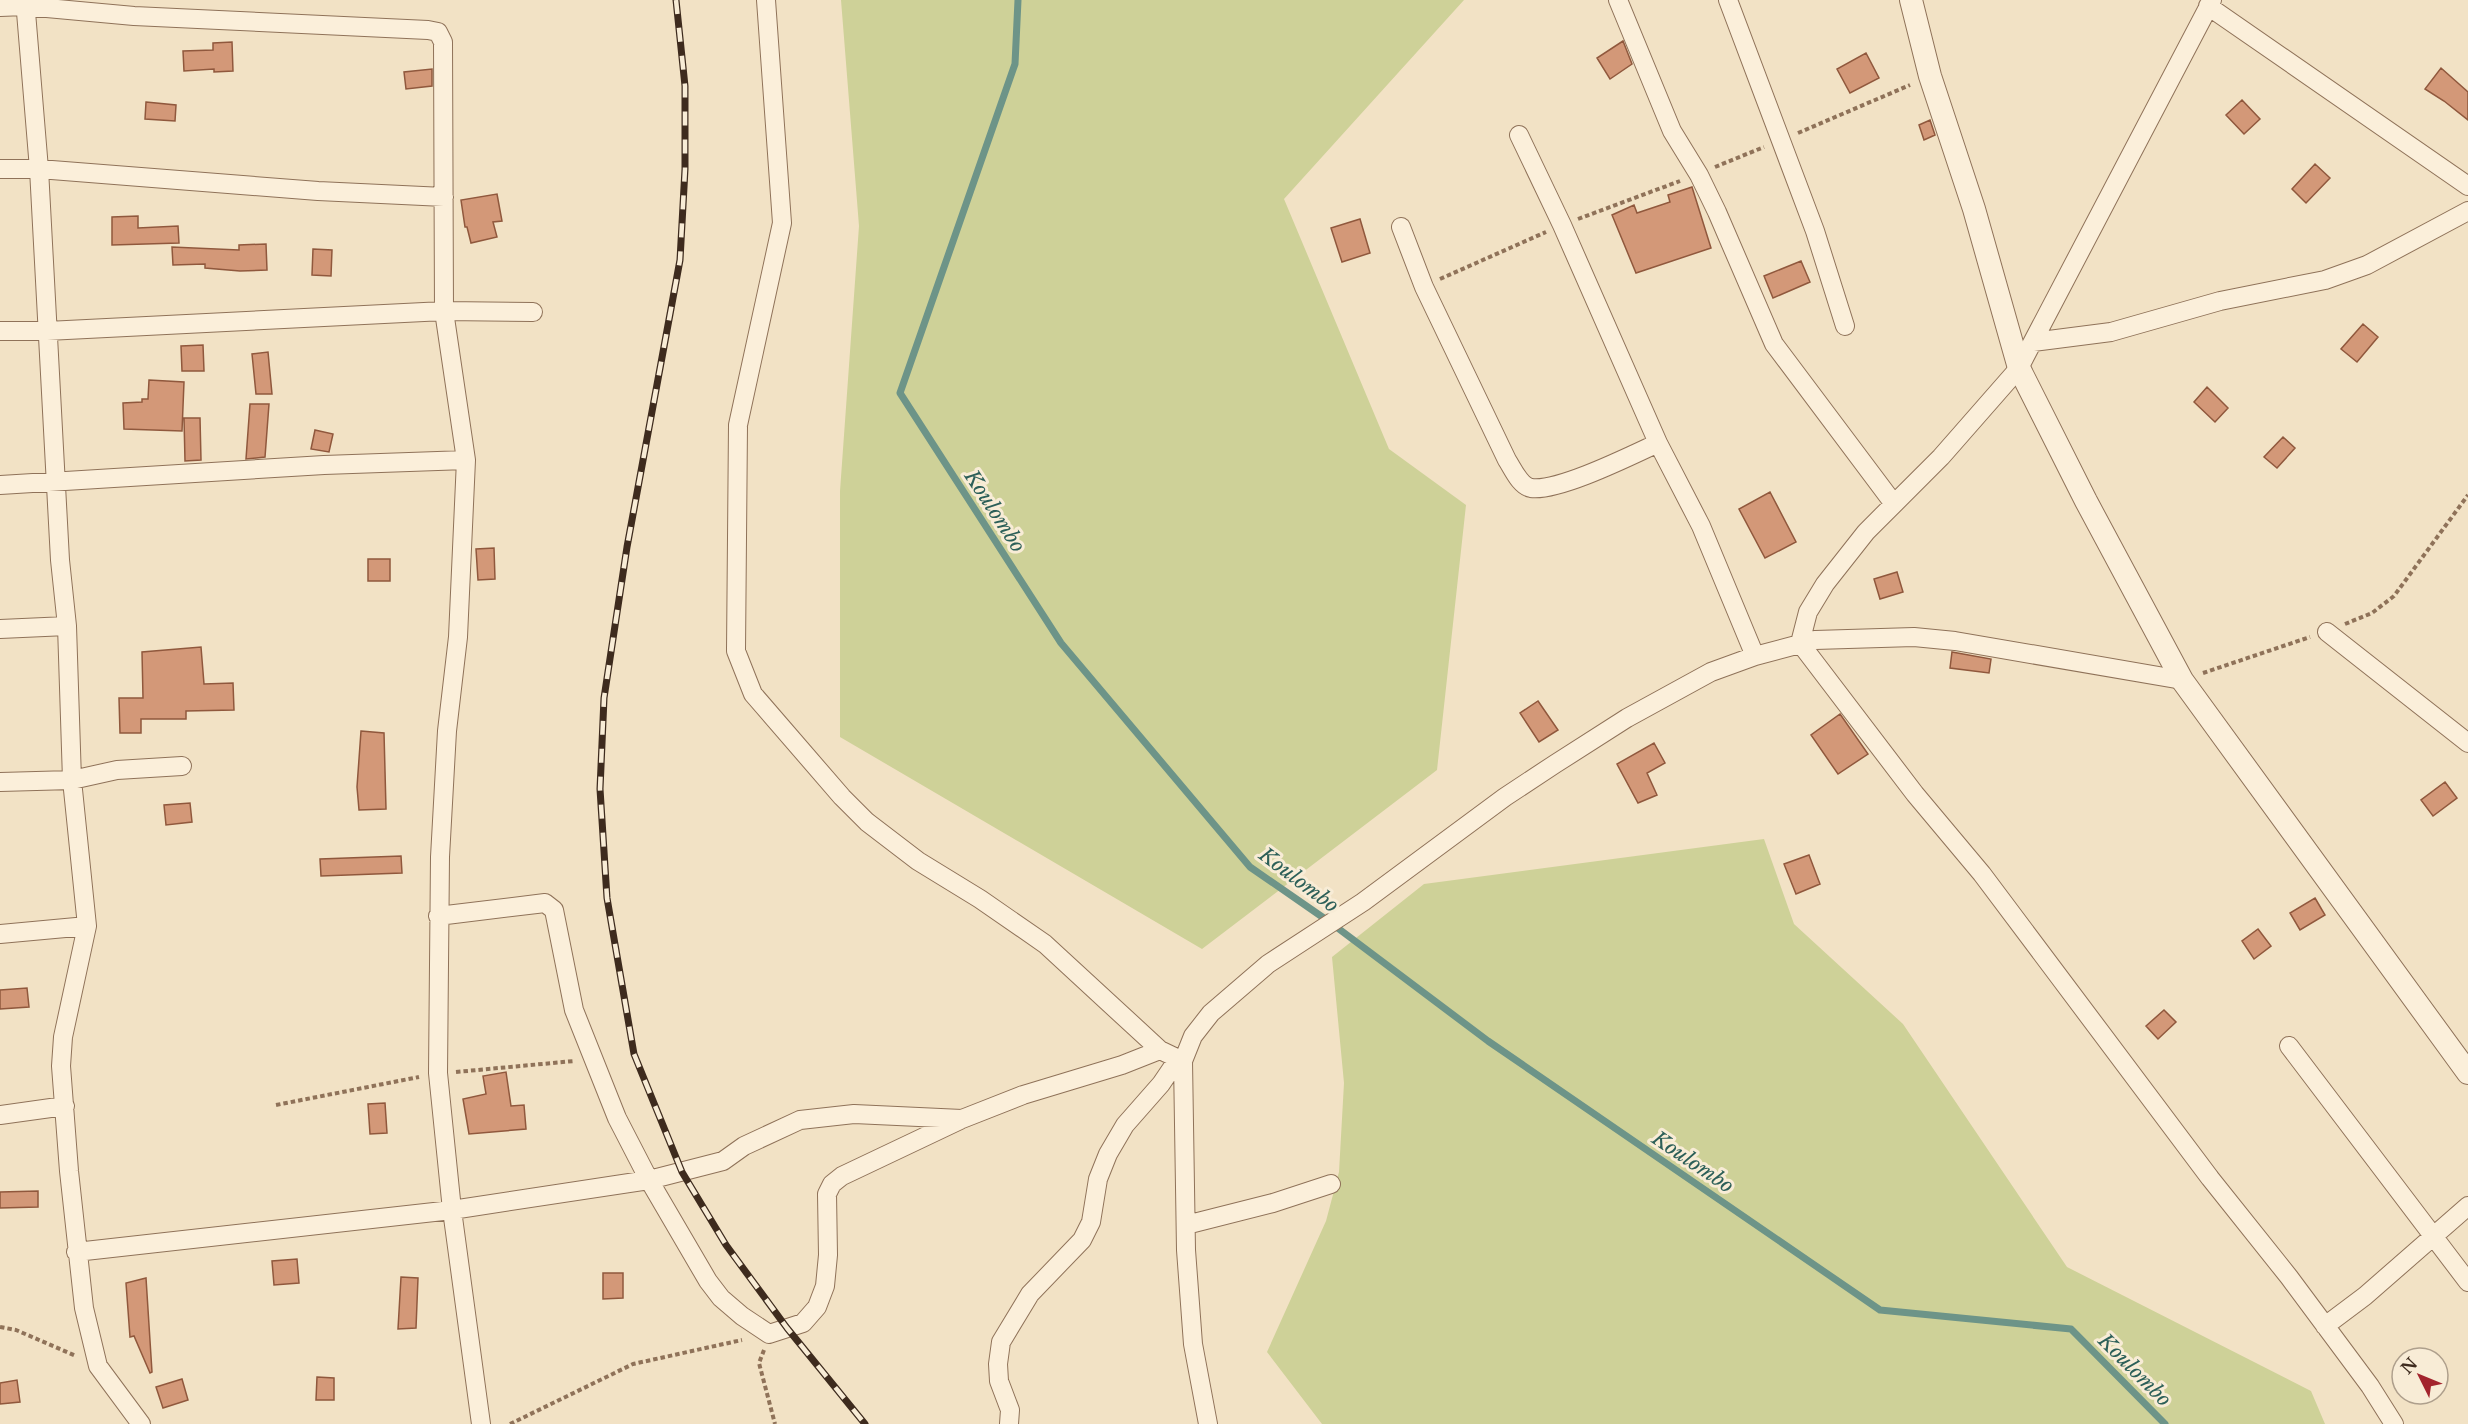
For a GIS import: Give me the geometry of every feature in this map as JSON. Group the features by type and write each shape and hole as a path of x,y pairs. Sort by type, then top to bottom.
{"street":[{"path":"766,0 782,224 738,425 736,651 753,694 842,797 867,822 918,861 980,899 1045,944 1160,1050 1180,1060"},
{"path":"1618,0 1672,132 1699,175 1717,212 1756,307 1774,344 1894,504"},
{"path":"1728,0 1822,250 1845,326"},
{"path":"1911,0 1930,76 1974,209 2019,368 2152,626 2182,680 2468,1073"},
{"path":"0,7 25,3 134,16 438,32 443,42 444,311 466,460 458,637 446,743 438,916 438,1073 452,1210 481,1424"},
{"path":"25,3 39,169 60,560 67,626 72,780 87,926 63,1037 61,1066 76,1252 84,1308 98,1366 141,1424"},
{"path":"1800,643 1808,612 1826,584 1866,532 1941,457 2019,368 2210,3 2468,186"},
{"path":"1519,135 1563,225 1658,444 1701,526 1755,656"},
{"path":"0,169 39,169 318,191 444,197"},
{"path":"2033,342 2120,330 2220,301 2325,280 2367,265 2468,211"},
{"path":"1401,227 1424,287 1507,460 1523,484 1531,488 1561,483 1606,467 1658,444"},
{"path":"0,331 47,331 444,311 533,312"},
{"path":"0,485 324,465 466,460"},
{"path":"0,629 67,626"},
{"path":"2327,632 2468,743"},
{"path":"1009,1424 1010,1410 999,1381 998,1364 1001,1341 1030,1294 1082,1240 1091,1222 1098,1179 1107,1154 1125,1125 1180,1060 1193,1036 1211,1013 1255,973 1278,956 1364,903 1505,797 1627,718 1711,672 1755,656 1815,640 1914,637 1954,641 2182,680"},
{"path":"1800,643 1915,794 1982,874 2210,1178 2325,1326 2394,1424"},
{"path":"0,782 72,780 117,770 182,766"},
{"path":"438,916 546,903 554,910 574,1010 617,1118 649,1180 708,1281 721,1298 769,1334 803,1323 816,1307 825,1286 828,1255 827,1194 832,1184 842,1176 962,1119 1023,1095 1122,1065 1160,1050"},
{"path":"0,934 87,926"},
{"path":"2289,1046 2468,1282"},
{"path":"1180,1060 1193,1344 1208,1424"},
{"path":"0,1115 65,1106"},
{"path":"76,1252 452,1210 649,1180 723,1161 744,1146 800,1120 854,1114 962,1119"},
{"path":"1186,1226 1273,1203 1331,1184"},
{"path":"2325,1326 2365,1296 2468,1206"}],"path":[{"path":"1424,287 1563,225 1699,175 1930,76"},
{"path":"2182,680 2327,632 2372,613 2394,596 2468,495"},
{"path":"0,1327 16,1330 98,1366"},
{"path":"510,1424 633,1364 769,1334"},
{"path":"769,1334 759,1363 775,1424"}],"green space":[{"path":"841,0 1464,0 1284,199 1389,449 1466,505 1437,770 1202,949 840,737 840,491 859,226"},
{"path":"1764,839 1794,924 1903,1024 2067,1267 2311,1391 2325,1424 1322,1424 1267,1352 1326,1221 1339,1172 1344,1083 1332,957 1424,884"}],"building":[{"path":"1623,41 1632,64 1610,79 1597,58"},
{"path":"232,42 233,71 214,72 214,69 184,71 183,51 213,50 213,43"},
{"path":"1866,53 1879,78 1850,93 1837,69"},
{"path":"2441,68 2468,92 2468,120 2425,89"},
{"path":"432,69 432,86 406,89 404,72"},
{"path":"2242,100 2260,119 2244,134 2226,115"},
{"path":"146,102 176,105 175,121 145,119"},
{"path":"1930,120 1935,135 1924,140 1919,125"},
{"path":"2315,164 2330,178 2306,203 2292,189"},
{"path":"1692,187 1711,248 1636,273 1612,215 1634,205 1637,213 1670,202 1668,195"},
{"path":"497,194 502,221 493,222 497,237 471,243 467,227 465,227 461,200"},
{"path":"138,216 138,228 178,226 179,243 112,245 112,217"},
{"path":"1360,219 1370,253 1342,262 1331,228"},
{"path":"266,244 267,270 240,271 205,268 205,264 173,265 172,247 239,250 239,245"},
{"path":"313,249 332,250 331,276 312,275"},
{"path":"1801,261 1810,282 1773,298 1764,276"},
{"path":"2363,324 2378,337 2357,362 2341,349"},
{"path":"203,345 204,371 182,371 181,346"},
{"path":"268,352 272,394 256,394 252,354"},
{"path":"149,380 184,382 182,431 124,429 123,403 142,402 142,399 148,399"},
{"path":"2207,387 2228,408 2215,422 2194,402"},
{"path":"250,404 269,404 265,457 246,459"},
{"path":"184,418 200,418 201,460 185,461"},
{"path":"315,430 333,434 329,452 311,449"},
{"path":"2283,437 2295,448 2277,468 2264,457"},
{"path":"1770,492 1796,542 1765,558 1739,509"},
{"path":"494,548 495,579 478,580 476,549"},
{"path":"368,559 390,559 390,581 368,581"},
{"path":"1897,572 1903,592 1880,599 1874,579"},
{"path":"201,647 204,684 233,683 234,710 186,711 186,719 141,719 141,733 120,733 119,698 143,698 142,652"},
{"path":"1952,652 1991,659 1989,673 1950,668"},
{"path":"1538,701 1558,730 1539,742 1520,713"},
{"path":"1840,714 1868,754 1838,774 1811,735"},
{"path":"361,731 384,733 386,809 359,810 357,787"},
{"path":"1654,743 1665,763 1647,773 1657,795 1638,803 1617,764"},
{"path":"2445,782 2457,798 2433,816 2421,800"},
{"path":"190,803 192,822 166,825 164,805"},
{"path":"1809,855 1820,884 1796,894 1784,864"},
{"path":"401,856 402,873 321,876 320,859"},
{"path":"2315,898 2325,915 2300,930 2290,913"},
{"path":"2258,929 2271,946 2254,959 2242,941"},
{"path":"27,988 29,1007 0,1009 0,990"},
{"path":"2164,1010 2176,1022 2158,1039 2146,1026"},
{"path":"506,1072 511,1106 524,1105 526,1129 469,1134 463,1099 486,1094 483,1076"},
{"path":"385,1103 387,1133 370,1134 368,1104"},
{"path":"38,1191 38,1207 0,1208 0,1192"},
{"path":"297,1259 299,1283 274,1285 272,1261"},
{"path":"603,1273 623,1273 623,1298 603,1299"},
{"path":"401,1277 418,1278 416,1328 398,1329"},
{"path":"146,1278 152,1372 150,1373 134,1336 130,1337 126,1283"},
{"path":"317,1377 334,1378 334,1400 316,1400"},
{"path":"182,1379 188,1400 163,1408 156,1387"},
{"path":"17,1380 20,1402 0,1404 0,1383"}],"waterway":[{"name":"Koulombo","path":"1018,0 1015,64 900,393 1061,643 1250,867 1331,923 1488,1041 1880,1310 2071,1329 2165,1424"}],"railway":[{"path":"676,0 685,86 685,169 680,260 627,547 604,698 600,789 607,898 634,1054 682,1172 726,1245 787,1328 865,1424"}]}
